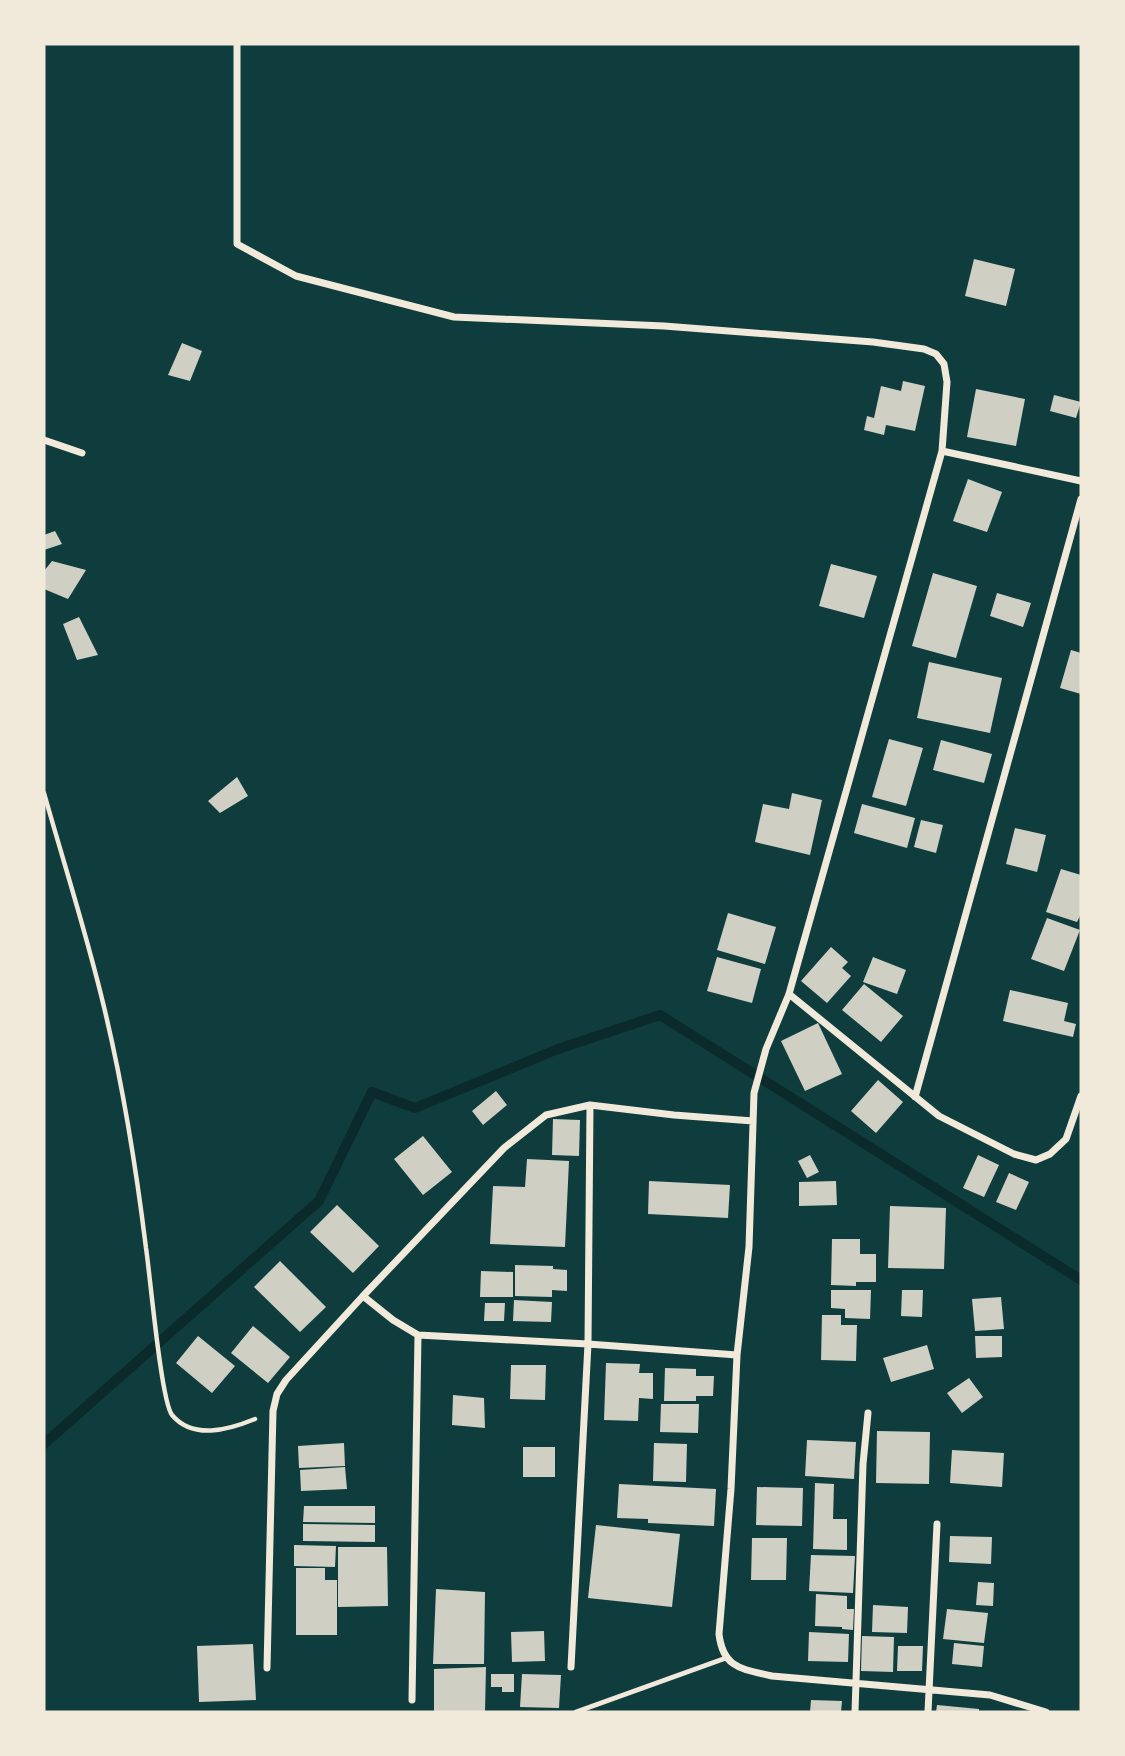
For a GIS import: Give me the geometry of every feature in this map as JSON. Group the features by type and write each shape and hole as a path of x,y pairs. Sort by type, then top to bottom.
{"street":[{"path":"237,44 237,244 296,276 454,317 664,326 873,342 924,349 936,354 944,364 947,382 942,451 789,994 766,1049 754,1093 749,1247 737,1355 731,1489 719,1634 726,1658 739,1668 772,1676 990,1695 1046,1712"},
{"path":"44,440 82,453"},
{"path":"942,451 1081,481"},
{"path":"915,1097 1081,499"},
{"path":"789,994 939,1115 1014,1154 1036,1160 1050,1154 1066,1139 1081,1096"},
{"path":"267,1668 273,1410 277,1394 286,1380 504,1149 546,1115 590,1105 753,1121"},
{"path":"570,1667 588,1343 590,1105"},
{"path":"363,1296 393,1320 418,1335 588,1343 737,1355"},
{"path":"412,1700 418,1335"},
{"path":"855,1712 863,1464 868,1413"},
{"path":"928,1712 937,1524"}],"lane":[{"path":"576,1712 726,1658"}],"path":[{"path":"44,793 104,1007 136,1164 170,1413 186,1427 202,1432 244,1423 273,1410"}],"building":[{"path":"974,259 1015,269 1006,306 965,296"},
{"path":"182,343 202,351 190,381 168,375"},
{"path":"903,381 925,386 915,431 886,425 884,435 864,430 867,416 874,418 881,386 901,391"},
{"path":"976,389 1025,399 1016,446 967,437"},
{"path":"1054,395 1081,402 1076,418 1050,411"},
{"path":"968,479 1002,492 987,532 953,521"},
{"path":"55,531 62,544 44,550 44,535"},
{"path":"52,561 86,570 68,599 44,589 44,571"},
{"path":"831,564 877,576 864,618 819,606"},
{"path":"933,573 977,586 956,658 912,646"},
{"path":"997,593 1031,603 1023,627 990,616"},
{"path":"79,617 98,655 77,660 63,624"},
{"path":"1071,650 1081,653 1081,694 1060,688"},
{"path":"929,662 1002,678 990,733 917,718"},
{"path":"889,739 923,748 906,806 872,797"},
{"path":"941,740 992,754 984,783 933,770"},
{"path":"237,777 248,796 220,813 208,801"},
{"path":"792,793 822,800 810,855 755,842 763,804 789,809"},
{"path":"862,804 915,818 907,848 854,833"},
{"path":"921,820 943,825 936,853 914,847"},
{"path":"1015,828 1046,835 1037,872 1006,864"},
{"path":"1061,869 1081,875 1081,914 1077,922 1046,912"},
{"path":"728,913 776,927 765,964 717,950"},
{"path":"1047,918 1080,930 1064,971 1031,959"},
{"path":"831,947 848,962 842,968 851,976 827,1003 801,981"},
{"path":"717,957 761,969 752,1003 707,991"},
{"path":"873,957 906,970 897,994 863,982"},
{"path":"864,984 903,1016 881,1042 842,1010"},
{"path":"1010,990 1068,1003 1064,1021 1076,1024 1073,1037 1003,1021"},
{"path":"818,1023 842,1074 805,1091 781,1041"},
{"path":"878,1080 903,1102 876,1133 851,1111"},
{"path":"496,1091 507,1105 483,1125 472,1111"},
{"path":"553,1119 580,1120 579,1156 552,1155"},
{"path":"423,1136 452,1172 423,1195 394,1159"},
{"path":"810,1155 819,1172 807,1178 798,1161"},
{"path":"978,1155 999,1165 984,1197 963,1188"},
{"path":"527,1159 569,1161 565,1247 490,1244 493,1186 525,1187"},
{"path":"1009,1173 1029,1182 1016,1210 996,1202"},
{"path":"649,1181 730,1185 728,1218 648,1214"},
{"path":"836,1181 837,1205 799,1206 799,1182"},
{"path":"337,1205 379,1246 353,1273 310,1232"},
{"path":"890,1206 946,1208 944,1269 888,1268"},
{"path":"832,1239 860,1239 860,1254 876,1254 876,1282 856,1282 856,1286 831,1285"},
{"path":"280,1261 326,1307 300,1332 254,1287"},
{"path":"515,1265 553,1266 553,1269 567,1270 567,1291 552,1290 552,1297 515,1296"},
{"path":"481,1271 513,1272 513,1297 480,1297"},
{"path":"831,1290 871,1290 870,1319 845,1318 845,1309 831,1308"},
{"path":"902,1290 923,1290 922,1317 901,1316"},
{"path":"1001,1297 1004,1329 975,1331 972,1299"},
{"path":"514,1300 552,1302 551,1322 513,1321"},
{"path":"485,1303 505,1303 504,1321 484,1321"},
{"path":"822,1315 841,1315 841,1325 857,1325 856,1361 821,1360"},
{"path":"253,1326 290,1357 268,1383 231,1353"},
{"path":"198,1336 235,1366 212,1393 176,1363"},
{"path":"975,1336 1002,1336 1002,1357 976,1358"},
{"path":"927,1345 934,1369 891,1382 883,1358"},
{"path":"606,1363 640,1364 639,1373 653,1373 653,1399 639,1398 638,1421 604,1420"},
{"path":"511,1365 546,1365 545,1400 510,1399"},
{"path":"665,1368 696,1369 696,1376 714,1376 713,1396 696,1396 696,1401 664,1401"},
{"path":"969,1378 983,1397 962,1413 947,1393"},
{"path":"453,1395 484,1398 485,1428 452,1425"},
{"path":"661,1404 699,1404 698,1433 660,1432"},
{"path":"877,1431 930,1432 929,1484 876,1483"},
{"path":"807,1440 856,1442 854,1479 805,1476"},
{"path":"344,1443 345,1466 299,1468 298,1446"},
{"path":"654,1443 687,1444 686,1482 653,1481"},
{"path":"523,1447 555,1447 555,1477 523,1477"},
{"path":"952,1450 1004,1453 1002,1487 950,1483"},
{"path":"345,1467 347,1489 301,1491 300,1470"},
{"path":"815,1483 834,1484 833,1519 847,1519 847,1550 813,1549"},
{"path":"619,1484 716,1489 714,1526 648,1523 648,1519 617,1518"},
{"path":"757,1487 803,1488 802,1526 756,1525"},
{"path":"304,1506 375,1506 375,1523 303,1522"},
{"path":"303,1524 375,1525 375,1542 303,1541"},
{"path":"596,1525 680,1534 672,1607 588,1598"},
{"path":"950,1536 992,1537 991,1564 949,1562"},
{"path":"752,1538 787,1538 786,1580 751,1580"},
{"path":"294,1545 336,1546 335,1567 294,1566"},
{"path":"338,1547 387,1547 388,1606 338,1607"},
{"path":"811,1555 855,1556 853,1593 809,1591"},
{"path":"296,1568 325,1568 325,1580 337,1580 337,1635 296,1635"},
{"path":"978,1582 994,1583 993,1606 976,1605"},
{"path":"436,1589 485,1592 484,1664 433,1664"},
{"path":"816,1594 847,1596 847,1609 854,1609 853,1630 815,1626"},
{"path":"873,1605 908,1607 907,1633 872,1632"},
{"path":"947,1609 988,1613 984,1643 943,1639"},
{"path":"544,1631 545,1661 512,1662 511,1632"},
{"path":"809,1632 849,1634 848,1662 808,1661"},
{"path":"862,1636 894,1637 893,1672 861,1671"},
{"path":"954,1643 984,1646 982,1667 952,1664"},
{"path":"253,1644 256,1700 199,1702 197,1646"},
{"path":"898,1646 923,1646 922,1671 897,1671"},
{"path":"486,1667 485,1712 434,1712 434,1669"},
{"path":"491,1674 514,1674 514,1692 502,1692 502,1687 491,1687"},
{"path":"522,1674 561,1675 559,1708 520,1707"},
{"path":"811,1700 842,1701 841,1712 810,1712"},
{"path":"937,1705 979,1709 979,1712 936,1712"}],"waterway":[{"path":"44,1444 319,1201 372,1092 415,1108 558,1049 660,1015 1081,1280"}]}
